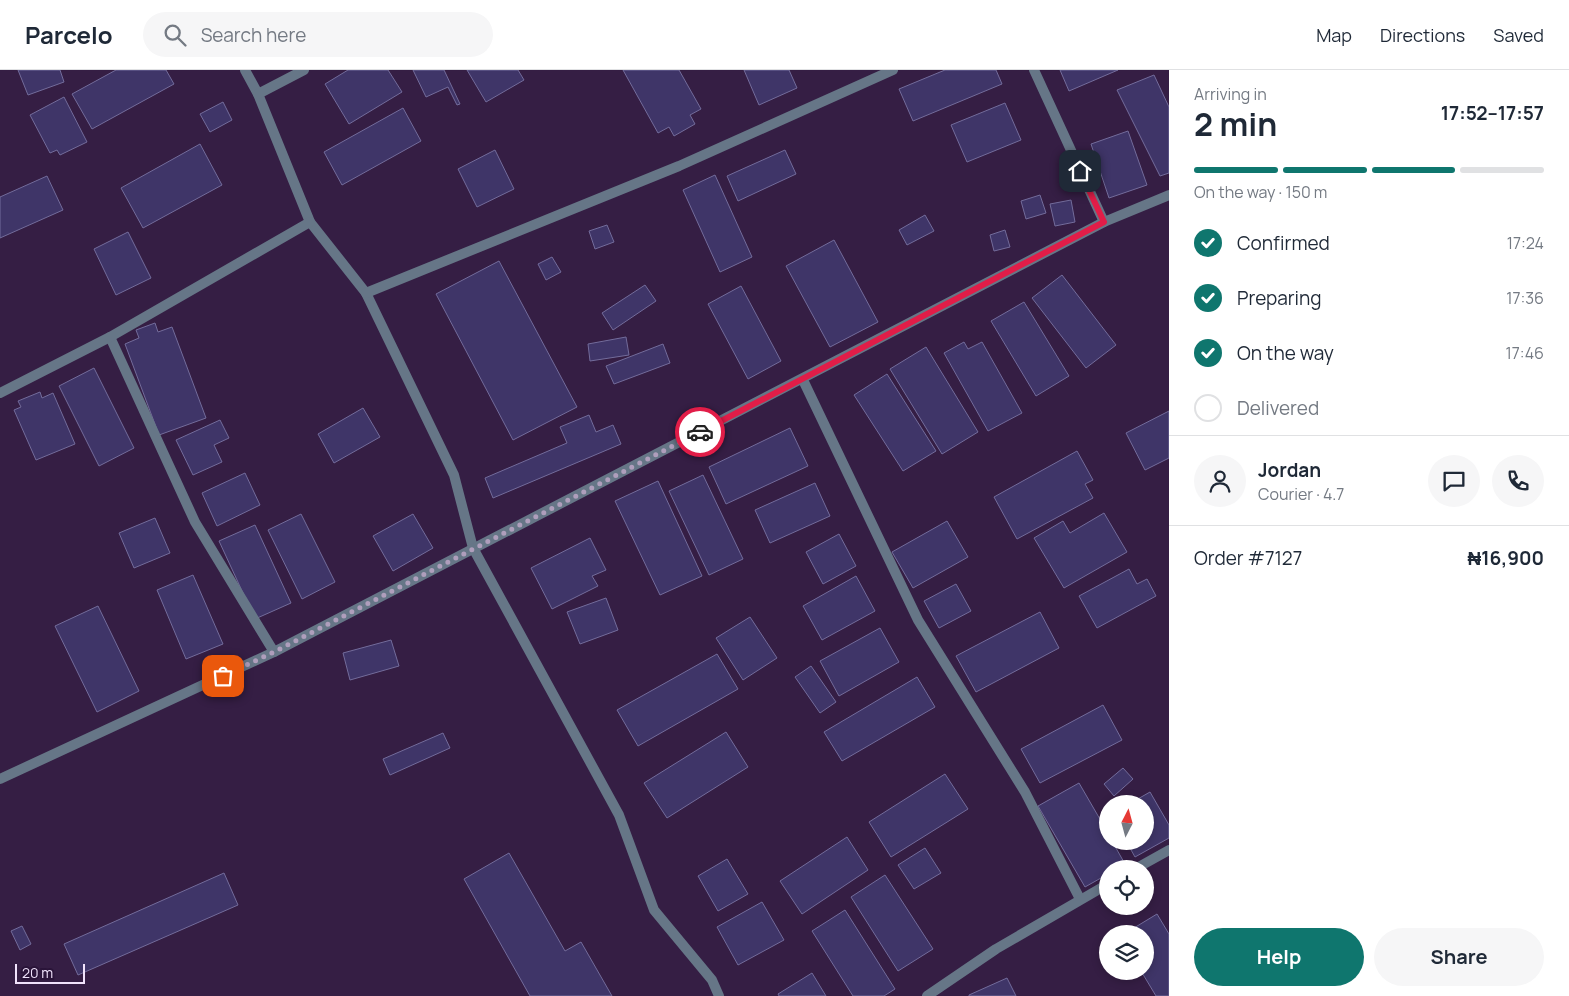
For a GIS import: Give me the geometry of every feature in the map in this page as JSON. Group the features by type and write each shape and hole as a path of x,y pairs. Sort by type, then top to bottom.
{"street":[{"path":"245,70 258,94 310,222 366,294 454,475 474,548 619,815 654,910 712,980 718,996"},
{"path":"258,94 304,70"},
{"path":"366,294 679,166 893,70"},
{"path":"1034,70 1104,222"},
{"path":"0,779 274,652 803,380 1104,222 1169,195"},
{"path":"0,393 110,337 310,222"},
{"path":"110,337 195,522 274,652"},
{"path":"803,380 918,620 1025,792 1080,899"},
{"path":"1151,860 1169,850"},
{"path":"927,996 996,949 1099,889"}],"building":[{"path":"18,70 60,70 64,82 28,95"},
{"path":"116,70 166,70 174,84 92,129 72,94"},
{"path":"348,70 388,70 402,92 349,124 325,84"},
{"path":"413,70 444,70 460,104 457,105 448,87 426,97"},
{"path":"467,70 518,70 524,80 486,102"},
{"path":"623,70 679,70 701,109 690,115 695,124 674,136 669,127 658,133"},
{"path":"744,70 789,70 797,88 759,105"},
{"path":"945,70 996,70 1002,84 913,121 899,89"},
{"path":"1060,70 1118,70 1069,91"},
{"path":"1154,75 1169,107 1169,173 1160,176 1117,90"},
{"path":"64,97 87,142 60,155 57,150 50,153 30,115"},
{"path":"223,102 232,120 210,132 200,114"},
{"path":"1005,103 1021,140 967,162 951,125"},
{"path":"403,108 421,141 342,185 324,152"},
{"path":"1128,131 1147,185 1109,198 1091,144"},
{"path":"200,144 222,185 143,228 121,188"},
{"path":"495,150 514,189 477,207 458,169"},
{"path":"785,150 796,174 738,201 727,176"},
{"path":"715,175 752,257 720,272 683,190"},
{"path":"47,176 63,210 0,238 0,197"},
{"path":"1040,195 1046,213 1026,219 1021,201"},
{"path":"1071,200 1075,222 1055,226 1050,204"},
{"path":"925,215 934,231 907,245 899,230"},
{"path":"607,225 614,242 595,249 589,231"},
{"path":"1005,230 1010,247 994,251 990,235"},
{"path":"128,232 151,278 116,295 94,249"},
{"path":"834,240 878,322 830,347 786,266"},
{"path":"552,257 561,272 546,280 538,264"},
{"path":"499,261 577,407 513,440 436,294"},
{"path":"1062,275 1116,345 1086,368 1032,298"},
{"path":"645,285 656,301 613,330 602,313"},
{"path":"741,286 781,361 748,379 708,304"},
{"path":"1024,302 1069,376 1036,396 991,321"},
{"path":"155,323 158,332 172,327 206,418 159,435 125,344 139,338 136,330"},
{"path":"626,337 629,355 590,361 588,344"},
{"path":"964,342 968,349 982,342 1022,413 988,431 944,353"},
{"path":"663,344 670,363 614,384 606,366"},
{"path":"926,347 978,432 942,454 890,369"},
{"path":"94,368 134,448 99,466 59,386"},
{"path":"887,374 936,451 903,471 854,395"},
{"path":"40,392 42,398 53,393 75,444 36,460 14,410 21,407 18,401"},
{"path":"363,408 380,437 334,463 318,434"},
{"path":"1169,411 1169,458 1145,470 1126,433"},
{"path":"589,415 596,432 613,425 621,444 493,498 485,478 567,443 560,427"},
{"path":"220,420 229,438 214,445 222,462 193,475 176,440"},
{"path":"790,428 808,466 726,504 709,467"},
{"path":"1077,451 1093,480 1085,484 1093,498 1017,539 994,497"},
{"path":"245,473 260,505 217,526 202,493"},
{"path":"703,475 743,559 709,575 669,491"},
{"path":"658,481 702,576 660,595 615,501"},
{"path":"815,483 830,516 770,543 755,510"},
{"path":"1104,513 1127,552 1064,588 1034,538 1063,521 1070,533"},
{"path":"301,514 335,582 302,599 268,530"},
{"path":"413,514 433,548 393,571 373,536"},
{"path":"155,518 170,553 134,568 119,533"},
{"path":"947,521 968,557 913,588 892,552"},
{"path":"255,525 291,603 255,619 219,541"},
{"path":"839,534 856,566 823,584 806,552"},
{"path":"590,538 606,570 592,576 598,586 552,609 531,568"},
{"path":"1129,569 1137,584 1147,579 1156,596 1097,628 1079,596"},
{"path":"193,575 223,644 186,659 157,590"},
{"path":"856,576 875,611 822,640 803,606"},
{"path":"956,584 971,611 939,628 924,601"},
{"path":"606,598 618,630 580,644 567,612"},
{"path":"98,606 139,691 97,712 55,626"},
{"path":"1040,612 1059,648 976,692 956,656"},
{"path":"750,617 777,658 743,680 716,638"},
{"path":"880,628 899,662 839,696 820,661"},
{"path":"391,640 399,666 350,680 343,653"},
{"path":"717,654 738,689 638,746 617,710"},
{"path":"811,666 836,702 820,713 795,677"},
{"path":"917,677 935,707 842,761 824,732"},
{"path":"1103,705 1122,740 1040,783 1021,749"},
{"path":"726,732 748,767 667,818 644,783"},
{"path":"443,733 450,748 390,775 383,759"},
{"path":"1123,768 1133,779 1115,795 1104,784"},
{"path":"945,774 968,809 891,857 869,822"},
{"path":"1079,783 1099,817 1099,850 1117,850 1123,860 1099,860 1099,879 1085,887 1038,806"},
{"path":"1154,799 1169,825 1169,838 1154,846"},
{"path":"847,837 868,870 802,914 780,881"},
{"path":"925,848 941,873 914,889 898,865"},
{"path":"1131,850 1148,850 1135,857"},
{"path":"509,853 565,951 581,942 612,996 530,996 464,879"},
{"path":"727,859 748,894 718,911 698,876"},
{"path":"224,873 238,905 78,975 64,944"},
{"path":"885,875 933,949 898,971 851,897"},
{"path":"762,902 784,940 738,965 717,927"},
{"path":"845,910 895,989 884,996 853,996 812,931"},
{"path":"1157,914 1169,934 1169,996 1156,996 1146,980 1154,980 1154,925 1139,925"},
{"path":"22,926 31,944 20,950 11,931"},
{"path":"812,973 826,996 779,996 778,994"},
{"path":"1007,978 1016,996 969,996 969,995"}],"way so far":[{"path":"223,676 274,652 700,432"}],"route":[{"path":"700,432 1104,222 1080,171"}]}
